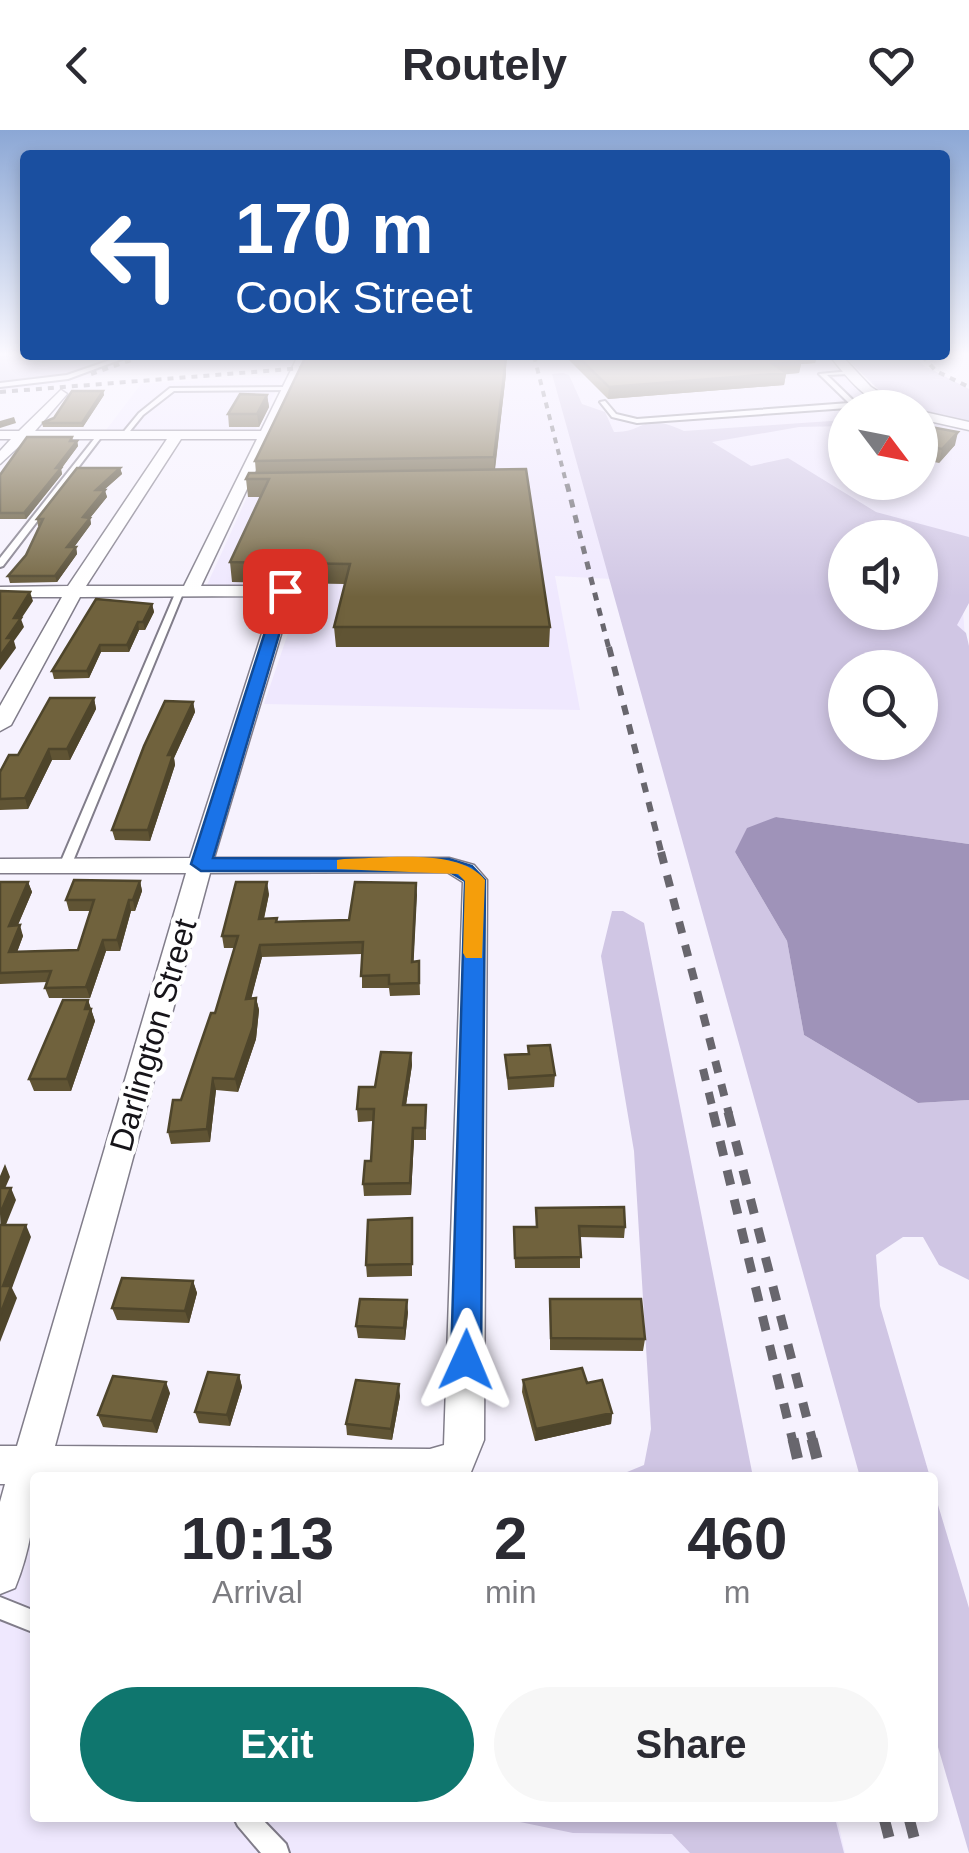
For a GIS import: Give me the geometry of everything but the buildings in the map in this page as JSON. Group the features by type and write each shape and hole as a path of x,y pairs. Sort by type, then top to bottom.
{"street":[{"path":"0,460 22,436"},
{"path":"0,725 74,591 176,436"},
{"path":"0,592 185,591 248,485 265,436"},
{"name":"Darlington Street","path":"0,1573 15,1465 285,591 185,591"},
{"path":"0,866 449,865 465,870 475,880 465,1440 457,1459 430,1468 15,1465"}],"lane":[{"path":"0,564 99,436"},
{"path":"65,866 185,591"},
{"path":"0,1608 30,1620"},
{"path":"250,1822 277,1853"}],"shaded area":[{"path":"275,436 828,436 828,500 938,500 938,436 969,436 969,589 962,599 966,650 866,630 938,630 938,520 828,520 828,622 612,579 555,576 580,710 264,704 303,589 206,587"},
{"path":"569,436 744,436 712,442 751,466 788,458 828,483 828,500 856,500 876,512 906,520 828,520 828,630 938,630 938,529 969,537 969,603 957,625 966,633 969,646 969,844 776,817 735,852 787,941 804,1035 918,1103 969,1100 969,1280 939,1265 923,1237 903,1237 876,1255 880,1306 929,1472 859,1472"},
{"path":"776,817 969,844 969,1100 918,1103 804,1035 787,941 735,852 747,828"},
{"path":"612,911 623,911 644,923 752,1472 627,1472 644,1465 651,1429 634,1151 601,956"},
{"path":"0,1503 30,1503 30,1822 838,1822 845,1853 0,1853"},
{"path":"938,1505 969,1608 969,1853 938,1747"},
{"path":"520,1822 836,1822 844,1853 690,1853 672,1834 573,1833"}],"railway":[{"path":"554,436 567,486"},
{"path":"567,484 609,649"},
{"path":"609,647 662,855"},
{"path":"661,852 729,1114"},
{"path":"703,1069 714,1114"},
{"path":"713,1112 793,1442"},
{"path":"728,1112 813,1442"},
{"path":"793,1439 801,1472"},
{"path":"812,1439 820,1472"},
{"path":"885,1822 893,1853"},
{"path":"910,1822 918,1853"}],"slow traffic":[{"path":"344,865 449,865 465,870 475,880 474,953"}],"route":[{"path":"285,591 201,864 449,865 465,870 475,880 466,1360"}]}
